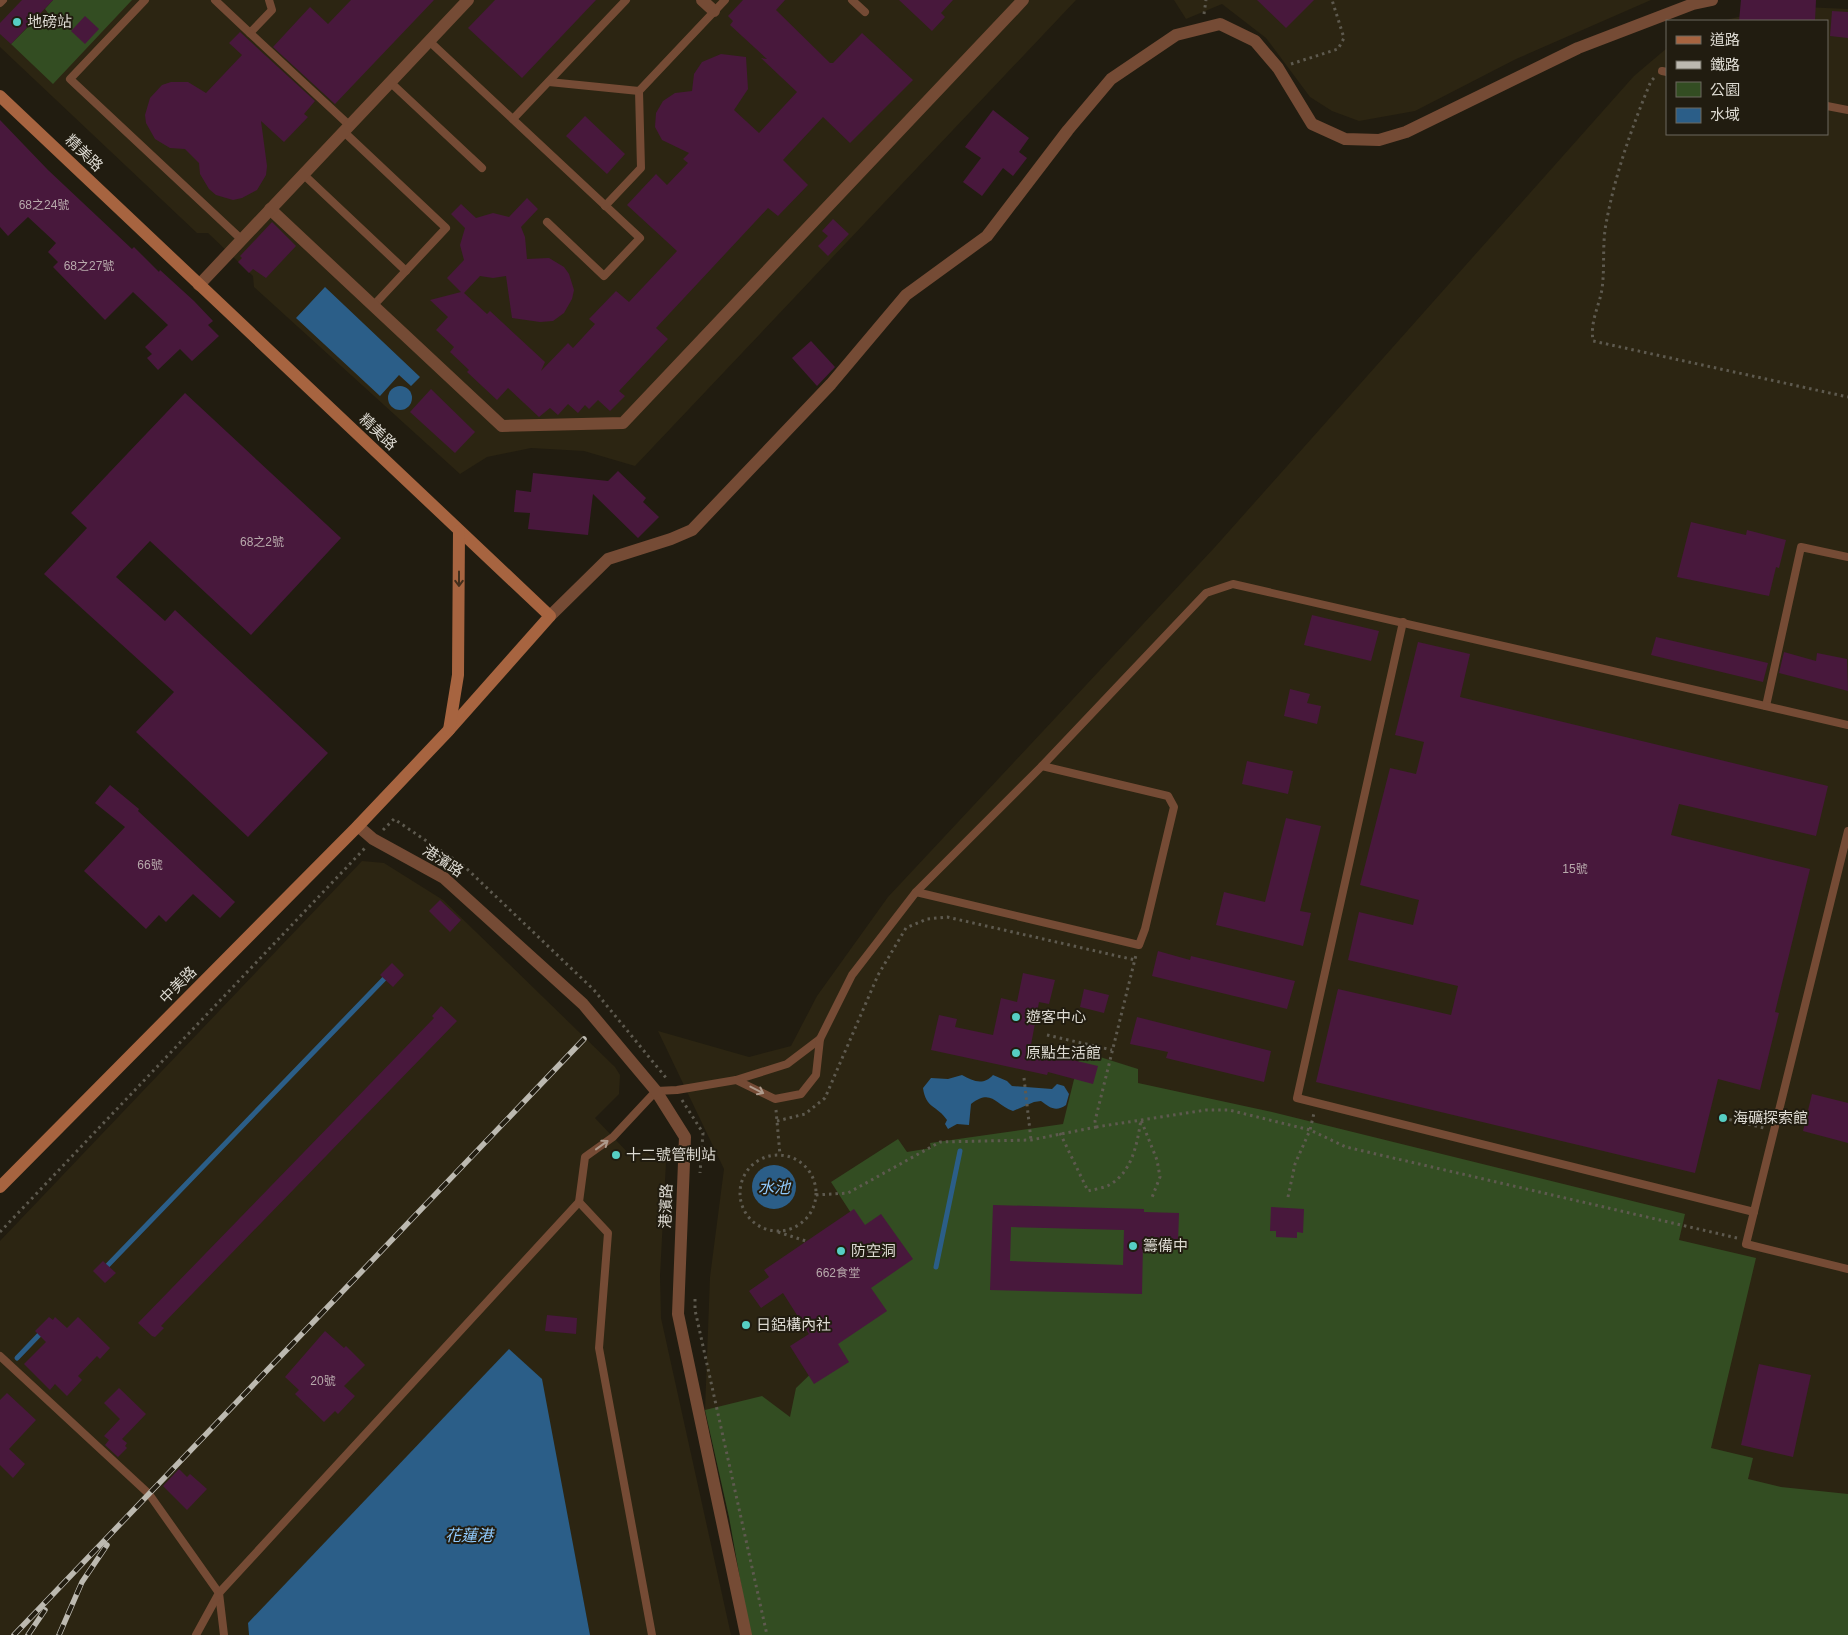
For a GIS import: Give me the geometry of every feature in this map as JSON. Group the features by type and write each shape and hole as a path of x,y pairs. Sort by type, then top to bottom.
{"main road":[{"name":"精美路","path":"0,96 550,616"},
{"path":"448,730 458,675 459,531"},
{"path":"448,730 550,616"},
{"name":"中美路","path":"0,1187 358,826 448,730"}],"street":[{"path":"702,0 714,11"},
{"path":"270,209 502,426 623,423 1023,0"},
{"path":"550,616 608,559 672,539 692,530 831,384 906,295 987,236 1068,130 1111,79 1176,35 1220,24 1255,41 1278,68 1312,124 1345,139 1378,140 1406,132 1578,48 1693,4 1712,0"},
{"path":"198,284 429,41 464,1"},
{"name":"港濱路","path":"358,826 373,839 444,878 583,1004 656,1091 685,1137 678,1314 746,1635"}],"lane":[{"path":"0,3 3,0"},
{"path":"145,0 70,80 241,239"},
{"path":"215,0 446,228 373,306"},
{"path":"250,33 272,10 269,0"},
{"path":"513,119 626,0"},
{"path":"605,206 641,168 639,91 725,0"},
{"path":"852,0 865,12"},
{"path":"429,41 640,238 604,276 547,222"},
{"path":"390,82 482,168"},
{"path":"548,82 639,91"},
{"path":"1828,106 1848,110"},
{"path":"303,174 406,271"},
{"path":"1766,706 1801,547 1848,556"},
{"path":"736,1080 775,1099 801,1094 816,1075 820,1039 852,975 916,892 1042,766 1206,593 1234,584 1848,725"},
{"path":"1403,622 1297,1098 1754,1212"},
{"path":"916,892 1139,945 1145,929 1174,807 1168,796 1042,766"},
{"path":"1848,831 1746,1244 1848,1269"},
{"path":"196,1635 219,1593 579,1202 585,1157 613,1137 656,1091 677,1090 736,1080 787,1064 820,1039"},
{"path":"579,1202 608,1233 599,1348 652,1635"},
{"path":"0,1356 149,1494 219,1593 224,1635"}],"path":[{"path":"1278,68 1338,49 1344,38 1332,0"},
{"path":"1664,72 1651,81 1626,142 1611,201 1602,258 1602,288 1591,329 1593,340 1848,397"},
{"path":"0,1232 394,819 465,867 594,990 677,1090 703,1133 699,1182"},
{"path":"777,1122 805,1114 825,1098 878,974 906,928 927,919 946,917 1135,960"},
{"path":"1096,1127 1095,1121 1139,945"},
{"path":"1047,1035 1112,1050"},
{"path":"1024,1078 1031,1140"},
{"path":"775,1099 780,1155"},
{"path":"1288,1197 1295,1164 1310,1130 1317,1103"},
{"path":"816,1195 848,1193 940,1142 1031,1140 1060,1133 1206,1110 1229,1110 1310,1130 1346,1147 1747,1240"},
{"path":"1723,1118 1774,1130"},
{"path":"1060,1133 1088,1192 1111,1185 1125,1170 1136,1150 1141,1120"},
{"path":"1141,1120 1157,1160 1160,1177 1151,1200"},
{"path":"776,1231 795,1226 803,1221 814,1205 816,1195 815,1185 806,1168 789,1157 780,1155 770,1156 752,1164 746,1172 740,1191 740,1201 749,1218 766,1229 806,1241"},
{"path":"694,1290 695,1310 767,1635"}],"shaded area":[{"path":"0,0 1076,0 635,466 584,451 531,448 487,457 460,474 254,287 253,276 208,233 197,233 0,47"},
{"path":"1174,0 1651,0 1516,59 1415,111 1359,121 1332,111 1310,97 1266,38 1222,4 1186,19"},
{"path":"1782,6 1848,9 1848,1635 729,1517 705,1410 710,1277 724,1169 658,1031 749,1057 791,1046 817,996 888,897 1215,547 1634,76 1666,49 1666,135 1828,135 1828,20 1726,20"},
{"path":"362,861 384,863 443,900 615,1067 620,1075 619,1094 595,1118 631,1156 639,1149 666,1162 660,1276 661,1318 731,1635 590,1635 541,1381 248,1623 249,1635 0,1635 0,1241"}],"green space":[{"path":"53,0 132,0 53,84 11,44 38,17 41,20 48,13 45,9"},
{"path":"1081,1051 1138,1069 1138,1083 1272,1112 1685,1214 1679,1240 1756,1258 1711,1448 1753,1458 1748,1479 1781,1487 1848,1494 1848,1635 750,1635 729,1517 705,1410 762,1396 790,1417 796,1388 823,1362 848,1310 878,1255 831,1182 898,1139 907,1152 931,1148 930,1143 1063,1124"}],"water":[{"path":"325,287 420,377 411,386 399,375 380,396 296,318"},
{"path":"400,386 405,387 411,393 411,403 405,409 400,410 395,409 389,403 388,398 389,393 395,387"},
{"path":"962,1075 974,1081 982,1081 993,1075 1007,1081 1012,1086 1052,1089 1057,1084 1064,1086 1069,1094 1066,1105 1056,1109 1041,1101 1013,1111 993,1099 978,1099 971,1104 969,1125 957,1124 948,1129 945,1124 947,1120 929,1103 924,1095 923,1088 931,1078 948,1079"},
{"name":"水池","path":"774,1165 786,1169 792,1175 796,1187 792,1199 786,1205 774,1209 762,1205 756,1199 752,1187 756,1175 762,1169"},
{"name":"花蓮港","path":"509,1349 542,1379 590,1635 249,1635 248,1623"}],"building":[{"name":"地磅站","path":"22,0 53,0 11,44 0,34 0,23"},
{"path":"351,0 434,0 335,104 273,47 310,7 328,24"},
{"path":"495,0 596,0 522,78 468,28"},
{"path":"743,0 785,0 776,10 830,63 833,63 862,33 913,80 850,143 823,117 783,160 808,185 778,216 768,208 656,328 668,339 619,391 625,396 610,411 598,400 589,409 585,405 578,413 568,404 558,415 550,408 539,417 508,388 497,400 467,372 469,370 450,352 454,347 436,330 448,317 430,300 461,292 447,278 464,260 460,245 465,228 451,214 461,204 476,218 493,213 509,217 527,198 538,209 521,227 525,237 527,259 549,258 564,267 569,274 574,290 572,299 564,313 553,321 540,322 512,318 506,276 493,278 480,276 464,293 487,314 490,311 545,362 541,371 568,343 573,348 595,324 589,319 616,291 629,302 677,251 627,205 656,174 667,185 688,163 683,159 689,153 662,140 655,127 656,113 663,101 675,93 692,91 694,74 702,62 721,54 746,57 748,89 734,110 759,133 797,92 761,58 767,59 730,25 733,21 728,16"},
{"path":"899,0 953,0 941,13 945,17 932,31"},
{"path":"1257,0 1314,0 1286,28"},
{"path":"1741,0 1816,0 1815,20 1739,20"},
{"path":"1832,11 1848,12 1848,38 1830,36"},
{"path":"85,16 99,29 85,44 71,31"},
{"path":"240,32 315,101 304,114 308,117 284,142 261,121 267,166 266,175 257,190 242,198 233,200 216,195 209,189 200,174 199,163 185,149 170,148 155,139 146,123 145,115 150,98 162,85 171,82 188,82 206,93 242,55 229,43"},
{"path":"993,110 1029,138 1019,152 1027,158 1013,176 1003,168 982,196 963,182 981,158 965,147"},
{"path":"585,116 625,154 607,174 566,136"},
{"path":"0,120 48,170 132,249 134,247 159,272 160,270 194,301 213,321 208,325 219,336 192,361 180,349 158,370 147,358 152,354 145,347 168,325 133,292 105,320 53,267 58,262 48,252 56,243 28,217 8,236 0,227"},
{"path":"833,219 849,234 828,256 818,246 828,236 822,231"},
{"path":"272,222 296,246 266,278 253,269 249,273 238,262 242,258 240,256"},
{"path":"811,341 835,367 817,386 792,358"},
{"path":"431,389 475,432 455,453 410,412"},
{"path":"185,393 341,538 251,635 150,541 116,577 165,621 175,610 328,753 248,837 136,732 174,692 44,574 87,528 71,513"},
{"path":"618,471 646,498 643,502 659,517 638,538 593,494 588,535 528,529 530,513 514,512 516,490 531,492 533,473 608,481"},
{"path":"1691,522 1746,535 1747,530 1786,540 1779,568 1776,567 1769,596 1677,577"},
{"path":"1312,615 1379,631 1371,661 1304,645"},
{"path":"1656,637 1768,663 1763,682 1651,655"},
{"path":"1418,642 1470,654 1460,697 1828,786 1816,836 1679,804 1671,835 1810,869 1775,1012 1779,1013 1760,1090 1718,1079 1695,1173 1316,1082 1338,989 1451,1015 1458,986 1348,960 1359,912 1413,925 1419,900 1360,885 1390,768 1416,774 1424,742 1395,735"},
{"path":"1784,652 1816,661 1817,653 1847,659 1848,691 1779,673"},
{"path":"1290,689 1310,694 1307,703 1321,706 1317,724 1284,716"},
{"path":"1247,761 1293,771 1288,794 1242,784"},
{"path":"110,785 139,809 138,811 235,902 220,918 193,894 166,922 159,915 146,929 84,871 125,827 95,803"},
{"path":"1286,818 1321,826 1300,911 1311,913 1303,946 1216,925 1224,892 1265,902"},
{"path":"440,900 461,920 450,932 429,911"},
{"path":"1158,951 1190,960 1191,956 1295,981 1287,1009 1152,976"},
{"path":"392,963 404,975 393,987 380,975"},
{"path":"1023,973 1055,980 1049,1004 1039,1002 1030,1050 1098,1066 1093,1084 1048,1072 1047,1075 931,1050 939,1015 957,1019 955,1027 993,1035 1001,998 1017,1002"},
{"path":"1084,989 1109,995 1104,1013 1080,1007"},
{"path":"441,1006 457,1021 161,1326 164,1328 155,1337 152,1336 138,1323 434,1018 432,1016"},
{"path":"1137,1017 1271,1051 1264,1082 1166,1058 1168,1052 1130,1044"},
{"path":"1812,1094 1848,1103 1848,1143 1803,1131"},
{"name":"籌備中","path":"993,1205 1144,1209 1144,1212 1179,1213 1178,1244 1143,1243 1142,1294 990,1290","holes":["1011,1227 1124,1230 1123,1265 1010,1261"]},
{"path":"1271,1207 1304,1209 1303,1233 1297,1232 1297,1238 1276,1237 1276,1231 1270,1231"},
{"path":"854,1209 865,1225 881,1214 913,1259 871,1288 887,1311 838,1344 849,1362 814,1384 790,1346 809,1334 783,1293 761,1308 749,1291 769,1277 764,1270"},
{"path":"103,1261 116,1273 105,1283 93,1271"},
{"path":"547,1315 577,1318 576,1334 545,1331"},
{"path":"49,1317 53,1320 55,1317 67,1328 78,1317 110,1348 100,1359 97,1356 78,1376 82,1380 67,1396 55,1384 50,1390 24,1364 46,1342 35,1331"},
{"path":"325,1331 344,1348 346,1346 365,1365 344,1386 355,1396 338,1414 335,1411 324,1422 295,1394 299,1390 285,1377"},
{"path":"1759,1364 1811,1375 1793,1457 1741,1445"},
{"path":"119,1388 146,1414 122,1439 127,1443 125,1446 127,1448 118,1457 105,1445 109,1440 104,1436 120,1419 104,1403"},
{"path":"7,1393 36,1420 9,1449 25,1464 13,1478 0,1465 0,1400"},
{"path":"179,1469 187,1477 190,1474 207,1489 187,1510 163,1486"}],"waterway":[{"path":"108,1265 384,979"},
{"path":"936,1267 960,1151"},
{"path":"17,1358 39,1335"}],"railway":[{"path":"14,1635 584,1039"},
{"path":"59,1635 82,1582 107,1545"},
{"path":"28,1635 45,1610"}],"place":[{"name":"地磅站","path":"17,22"},
{"name":"遊客中心","path":"1016,1017"},
{"name":"原點生活館","path":"1016,1053"},
{"name":"海礦探索館","path":"1723,1118"},
{"name":"十二號管制站","path":"616,1155"},
{"name":"籌備中","path":"1133,1246"},
{"name":"防空洞","path":"841,1251"},
{"name":"日鋁構內社","path":"746,1325"}]}
